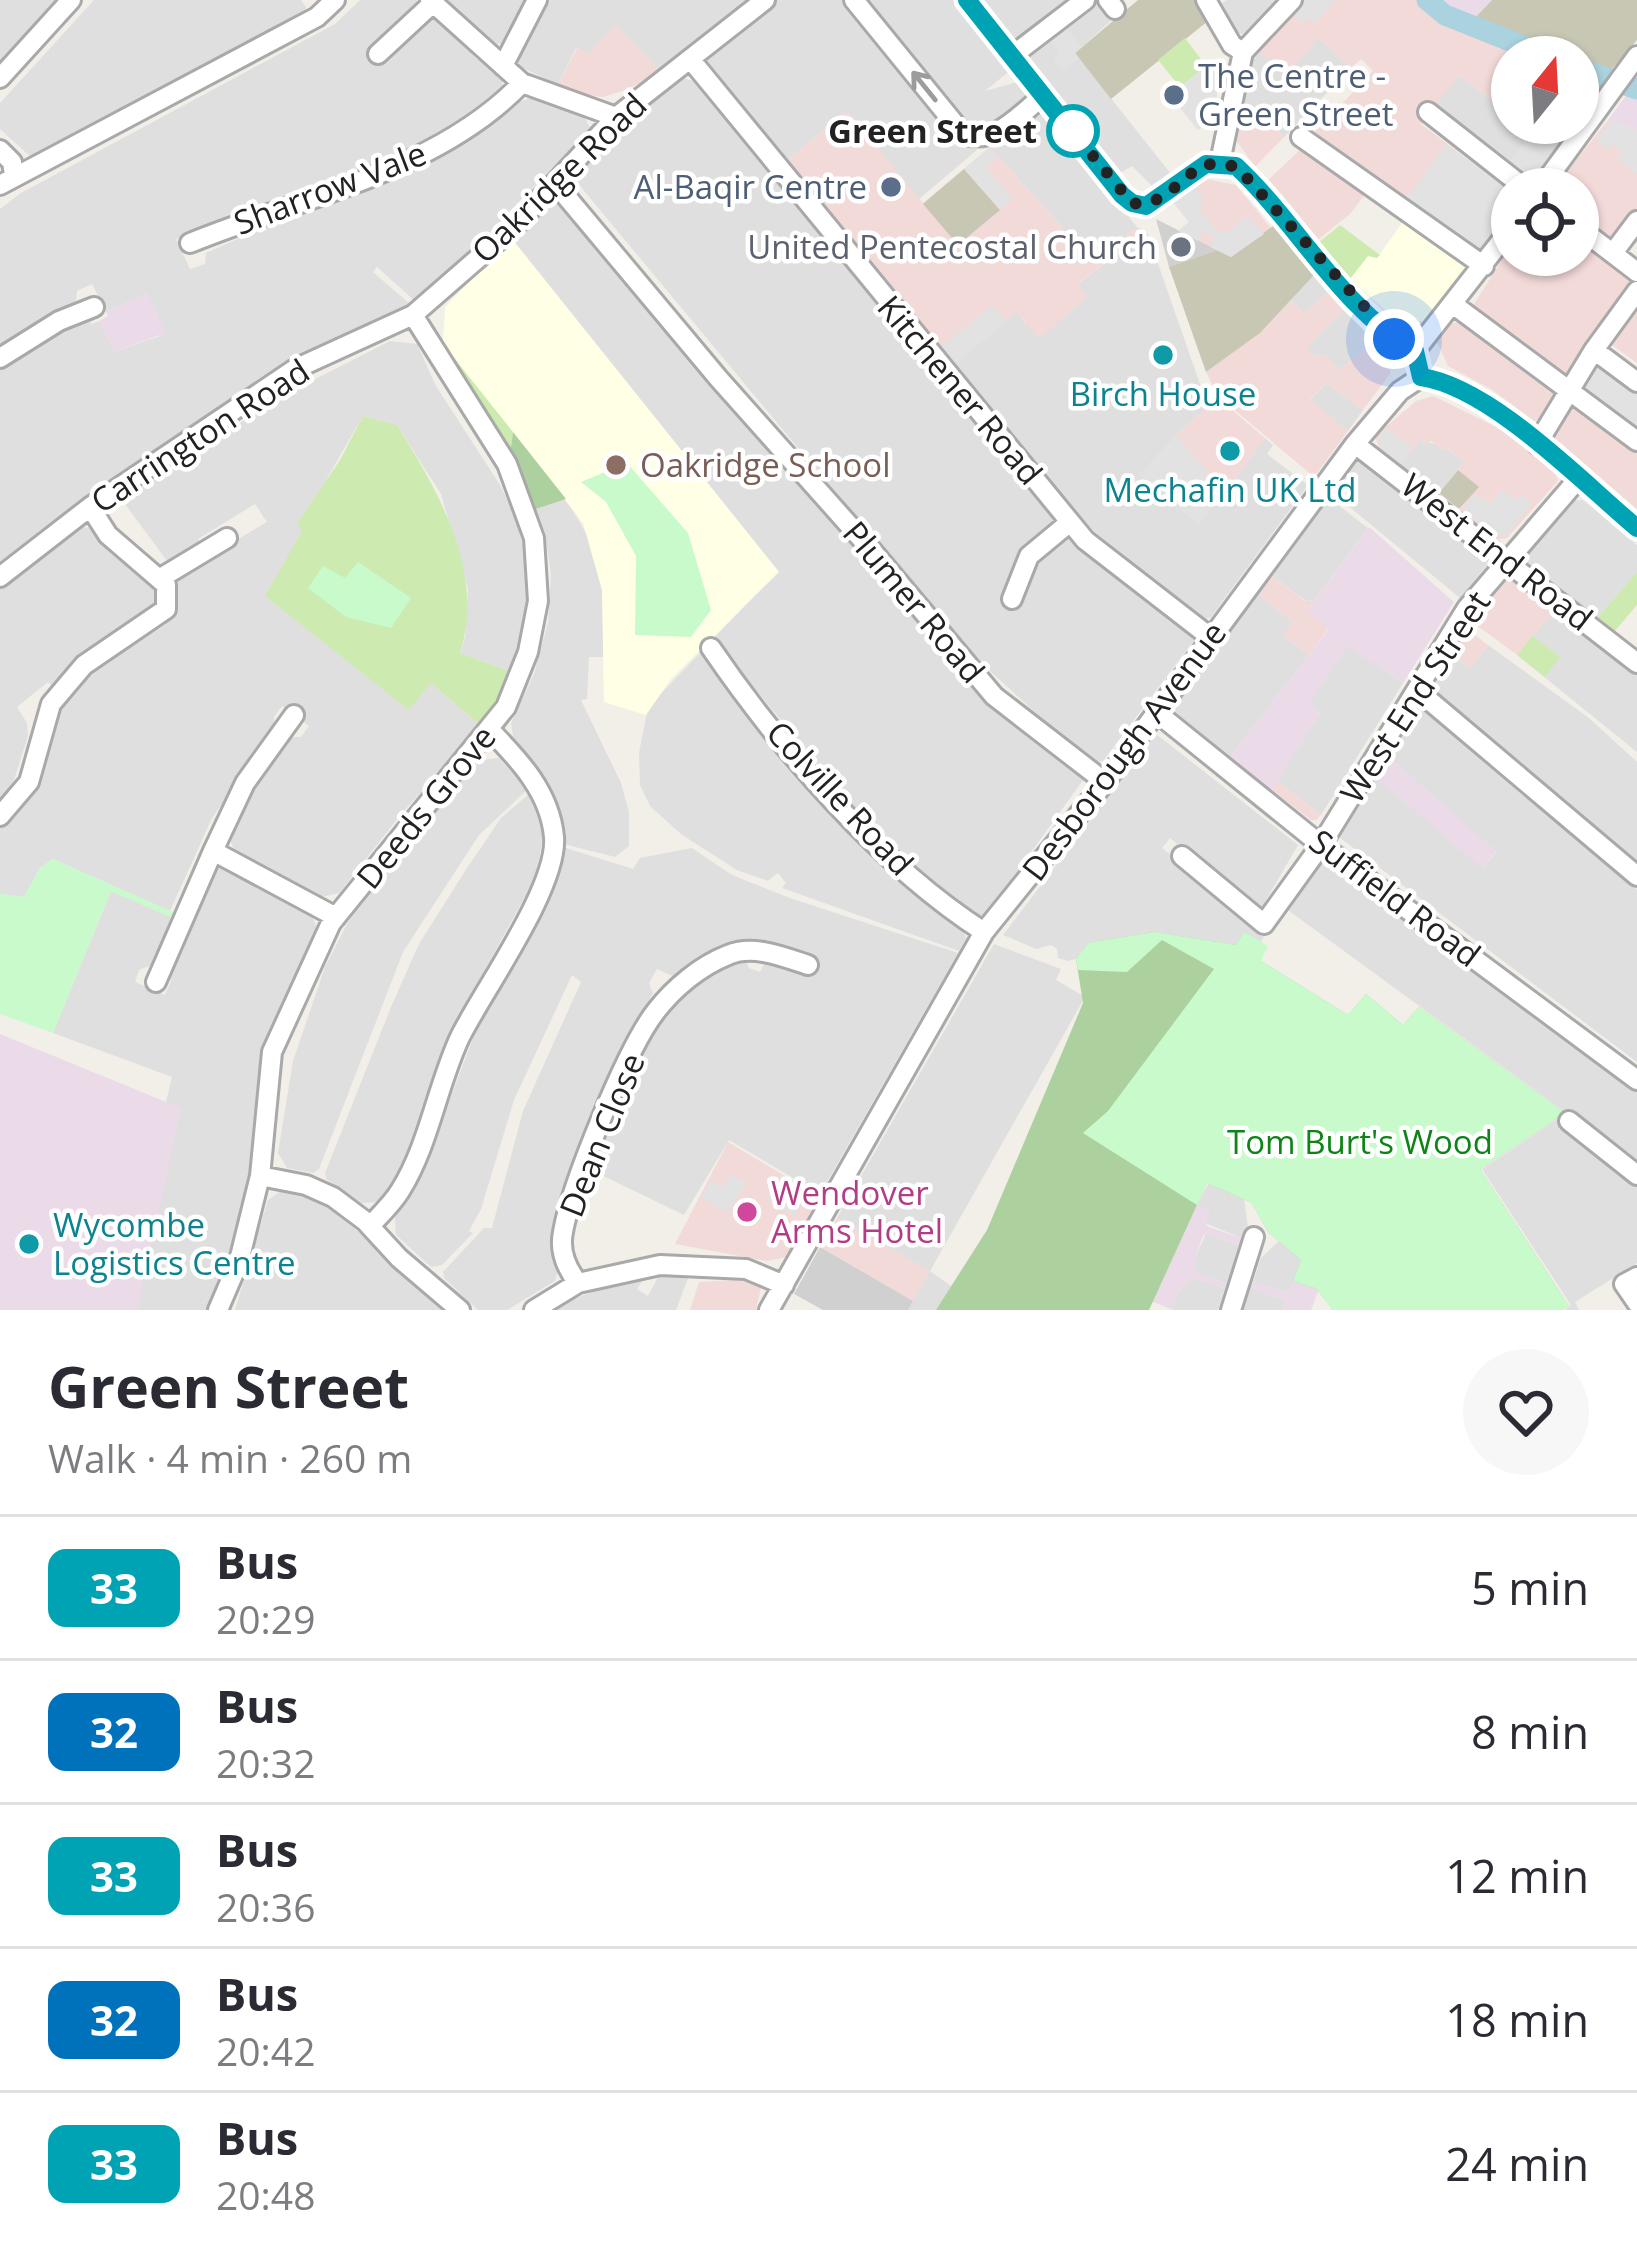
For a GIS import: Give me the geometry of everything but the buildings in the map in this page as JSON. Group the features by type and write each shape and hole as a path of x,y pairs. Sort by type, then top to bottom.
{"street":[{"path":"0,78 71,0"},
{"path":"305,0 317,17"},
{"path":"7,180 317,17 335,0"},
{"path":"503,66 538,0"},
{"name":"Oakridge Road","path":"413,315 514,227 616,117 765,0"},
{"path":"854,0 963,134 980,140 992,136 1044,95"},
{"path":"968,0 1132,203 1146,206 1156,201 1192,170 1220,162 1236,166 1358,304 1394,339 1415,351 1421,377 1440,380 1503,414 1637,528"},
{"path":"1013,56 1085,0"},
{"path":"1206,0 1232,45 1243,52"},
{"path":"1220,162 1243,52 1292,0"},
{"path":"378,54 432,2 522,83 616,117"},
{"path":"1555,168 1635,58"},
{"name":"Kitchener Road","path":"691,60 1085,540 1210,637"},
{"name":"Sharrow Vale","path":"190,243 413,160 453,139 522,83"},
{"path":"1428,112 1499,168"},
{"path":"1301,137 1484,266"},
{"path":"0,150 12,163 7,180"},
{"name":"Plumer Road","path":"555,183 994,696 1105,782"},
{"path":"1613,253 1637,221"},
{"path":"1599,243 1637,272"},
{"path":"1415,351 1491,256"},
{"path":"1537,444 1594,350 1637,291"},
{"path":"1454,305 1637,441"},
{"path":"0,358 59,321 94,307"},
{"name":"Carrington Road","path":"0,577 90,507 295,369 413,315"},
{"name":"Deeds Grove","path":"218,1310 239,1261 260,1176 272,1052 336,917 506,707 528,652 538,601 534,538 507,464 413,315"},
{"path":"1594,350 1637,382"},
{"name":"Desborough Avenue","path":"769,1310 984,932 1105,782 1354,444 1400,391 1421,377"},
{"name":"West End Road","path":"1354,444 1637,664"},
{"name":"West End Street","path":"1182,856 1264,924 1321,844 1467,608 1578,479"},
{"path":"0,816 29,782 51,704 84,665 166,609 166,585 108,535 90,507"},
{"path":"1012,598 1029,556 1070,522"},
{"path":"159,579 227,538"},
{"name":"Colville Road","path":"711,648 842,810 896,863 984,932"},
{"path":"1418,689 1637,875"},
{"name":"Suffield Road","path":"1156,712 1321,844 1637,1080"},
{"path":"156,982 245,783 294,716"},
{"path":"370,1226 401,1191 462,1034 549,868 554,842 538,788 489,728"},
{"path":"212,851 336,917"},
{"name":"Dean Close","path":"578,1283 566,1268 561,1236 615,1092 651,1016 671,992 732,952 767,952 808,964"},
{"path":"1569,1121 1637,1175"},
{"path":"260,1176 306,1185 333,1197 460,1310"},
{"path":"1231,1310 1255,1237"},
{"path":"534,1310 578,1283 660,1264 746,1269 784,1285"},
{"path":"1637,1277 1624,1284 1637,1303"}],"shaded area":[{"path":"0,0 61,0 0,66"},
{"path":"94,0 301,0 306,7 305,13 278,29 32,158 0,129 0,103"},
{"path":"360,0 416,0 461,39 476,59 491,65 502,79 502,96 409,154 194,237 190,233 176,239 190,269 205,264 206,253 251,233 403,176 533,97 585,118 590,128 436,288 415,301 377,267 373,272 410,304 278,373 128,468 130,474 103,495 98,490 38,532 39,536 0,567 0,369 84,316 92,324 99,321 115,351 160,336 147,293 106,312 92,284 77,291 76,301 0,349 0,209 21,193 335,24"},
{"path":"448,0 525,0 503,43 493,45"},
{"path":"550,0 751,0 660,71 616,25 589,54 576,48 558,85 517,65"},
{"path":"778,0 842,0 957,140 977,150 919,199 847,111 786,161 707,61"},
{"path":"864,0 957,0 1012,69 985,91 1021,81 1032,93 986,130 974,131"},
{"path":"979,0 1074,0 1015,45"},
{"path":"1100,0 1114,18 1075,53 1171,174 1154,188 1132,166 1117,175 1026,60"},
{"path":"1138,0 1196,0 1208,21 1111,99 1075,53"},
{"path":"1227,0 1279,0 1251,31 1241,34 1233,30 1218,5"},
{"path":"1302,0 1421,0 1436,15 1492,36 1491,99 1459,75 1421,124 1491,177 1491,236 1480,251 1315,132 1373,71 1361,59 1351,68 1318,38 1286,75 1256,49"},
{"path":"1302,0 1335,0 1314,24 1308,18 1303,23 1291,12"},
{"path":"1443,0 1492,0 1472,21"},
{"path":"1492,0 1637,0 1637,40 1605,77 1599,74 1599,36 1508,36 1472,21"},
{"path":"616,25 660,71 603,97 558,85 577,48 589,53"},
{"path":"1067,29 1082,47 1075,53 1079,58 1063,71 1053,59 1059,53 1051,42"},
{"path":"1318,38 1351,68 1284,137 1256,110 1233,136 1246,61 1256,49"},
{"path":"1215,64 1220,79 1212,119 1198,130 1174,101 1184,92 1180,87"},
{"path":"1459,75 1491,99 1491,144 1562,144 1545,168 1512,168 1431,109"},
{"path":"683,78 693,81 1073,541 1195,639 1103,761 1097,762 1060,735 942,621 575,180 616,133"},
{"path":"1631,89 1637,91 1637,129 1608,120"},
{"path":"1042,108 1137,227 1093,262 990,147"},
{"path":"1256,110 1284,137 1255,167 1233,136"},
{"path":"847,111 923,203 990,147 1092,261 1137,227 1147,232 1078,283 1087,297 1039,339 1017,312 954,365 786,161"},
{"path":"1608,120 1637,129 1637,212 1612,244 1599,234 1599,168 1570,168 1589,144 1599,144 1599,131"},
{"path":"1611,121 1637,129 1637,174 1617,159 1622,152 1613,145 1609,150 1599,136"},
{"path":"1446,144 1491,177 1491,236 1480,251 1406,199"},
{"path":"1523,144 1534,144 1531,148 1549,162 1545,168 1507,165"},
{"path":"1304,146 1367,192 1350,214 1315,242 1266,182"},
{"path":"989,148 997,157 986,169 1013,198 1000,210 964,169"},
{"path":"964,169 1000,210 958,245 923,204"},
{"path":"1201,178 1236,185 1271,228 1231,257 1178,231 1189,222 1172,201"},
{"path":"1192,184 1203,197 1200,210 1216,230 1228,232 1248,216 1264,234 1231,257 1210,247 1214,236 1203,231 1198,241 1178,231 1189,222 1172,201"},
{"path":"559,193 957,666 1012,721 1083,780 986,915 977,917 863,821 714,638 778,571 514,241"},
{"path":"1156,219 1217,250 1169,267"},
{"path":"1405,219 1466,264 1466,271 1425,321 1393,317 1350,279 1368,255 1377,258"},
{"path":"1277,223 1317,272 1260,333 1206,372 1169,267 1217,250 1231,257"},
{"path":"1147,232 1208,407 1177,434 1225,492 1265,438 1273,445 1267,454 1308,485 1206,619 1085,524 954,365 1017,311 1025,323"},
{"name":"Oakridge School","path":"511,238 779,572 671,679 646,715 604,702 602,590 583,523 443,344 445,307"},
{"path":"1599,257 1632,282 1567,377 1559,379 1477,315 1474,304 1492,276 1599,276"},
{"path":"1317,272 1330,290 1304,314 1291,300"},
{"path":"1330,290 1345,308 1307,348 1315,356 1325,355 1339,370 1373,342 1391,365 1390,374 1363,410 1326,383 1310,399 1348,431 1314,477 1218,396 1206,372 1260,333 1291,300 1304,314"},
{"path":"147,293 166,333 115,351 99,321 108,316 106,312"},
{"path":"1637,304 1637,363 1608,342"},
{"path":"992,305 1007,321 954,365 939,348"},
{"path":"1345,308 1373,342 1339,370 1325,355 1315,356 1306,348"},
{"path":"1467,322 1557,393 1544,419 1534,421 1494,391 1448,366 1437,342 1452,323"},
{"path":"390,341 417,344 436,386 500,485 517,521 530,574 528,610 512,672 460,653 468,589 460,560 441,494 397,425 363,416 315,499 408,710 430,682 481,726 402,813 339,893 317,898 235,853 226,829 289,737 301,737 309,726 282,706 274,717 274,729 212,818 170,911 53,859 40,868 24,897 0,894 0,829 13,814 55,709 87,675 165,625 177,600 178,575 267,522 255,504 198,539 204,549 187,556 182,551 167,561 122,500 278,398"},
{"path":"1601,363 1637,390 1637,432 1585,391 1584,385"},
{"path":"1326,383 1363,410 1348,431 1310,400"},
{"path":"1433,396 1509,433 1516,441 1520,438 1555,471 1558,481 1507,538 1495,540 1458,511 1478,487 1458,470 1464,461 1447,448 1444,451 1431,441 1427,445 1420,440 1399,466 1381,454 1375,436 1416,401"},
{"path":"1218,398 1265,438 1225,493 1176,435"},
{"path":"1579,402 1637,449 1637,509 1553,438 1570,404"},
{"path":"1386,428 1412,447 1400,464 1382,454 1378,435"},
{"path":"1176,435 1224,492 1199,525 1138,475"},
{"path":"1420,439 1465,461 1438,494 1399,466"},
{"path":"1352,461 1405,491 1492,559 1460,598 1330,491"},
{"path":"1458,470 1479,487 1459,509 1439,493"},
{"path":"1502,489 1515,500 1521,494 1532,503 1507,535 1495,536 1463,510 1475,493 1489,503"},
{"path":"1325,495 1368,528 1315,600 1306,601 1268,573"},
{"path":"566,499 590,540 602,590 604,657 589,657 587,699 581,700 621,783 629,812 629,846 615,857 563,844 550,789 514,743 511,723 534,674 548,623 551,575 545,532 536,509"},
{"path":"1583,500 1637,545 1637,572 1597,618 1519,557 1563,501"},
{"path":"82,527 103,530 157,586 158,605 53,687 48,682 17,707 27,723 28,736 0,805 0,588"},
{"path":"1369,527 1454,602 1403,683 1347,646 1310,703 1320,713 1272,790 1230,757 1329,629 1307,611"},
{"path":"1268,573 1305,601 1315,600 1307,611 1329,628 1309,655 1283,635 1293,622 1254,591"},
{"path":"1511,574 1556,608 1517,655 1467,618 1497,576"},
{"path":"1254,591 1293,622 1284,636 1309,655 1230,757 1168,708"},
{"path":"1556,608 1637,670 1637,752 1517,655"},
{"path":"1463,626 1488,645 1470,668 1447,650"},
{"path":"1347,645 1403,683 1321,815 1277,781 1320,713 1309,704"},
{"path":"1488,645 1589,718 1637,762 1637,863 1434,689 1431,683 1447,650 1470,668"},
{"path":"700,653 855,840 963,931 966,938 959,951 782,888 786,883 778,873 768,881 737,870 682,835 650,806 640,785 639,753 648,707"},
{"path":"1417,705 1427,708 1637,890 1637,1062 1339,837 1375,764 1384,771 1377,778 1484,867 1496,852 1383,752"},
{"path":"1156,734 1298,845 1259,912 1170,838 1162,848 1266,933 1254,953 1157,932 1088,943 1076,959 1068,961 1058,958 1051,945 1036,949 1003,935"},
{"path":"1383,752 1496,851 1483,868 1377,779 1383,771 1375,764"},
{"path":"499,758 527,790 479,835 403,952 319,1169 313,1173 287,1168 278,1153 293,1061 325,967 348,922 393,856 481,760"},
{"path":"1277,781 1321,815 1311,820 1272,790"},
{"path":"530,793 543,832 537,875 457,1020 399,1174 379,1202 361,1203 326,1179 325,1173 391,1007 419,944 465,871 501,818"},
{"path":"563,847 633,869 640,858 692,848 732,875 790,898 958,953 820,1194 729,1140 684,1215 593,1171 610,1120 669,1002 680,1003 685,989 738,956 760,972 767,958 779,960 783,952 746,943 675,977 657,969 649,983 653,993 612,1069 581,1146 557,1223 560,1263 555,1281 507,1310 478,1310 443,1272 484,1228 492,1228 523,1111 581,982 572,975 514,1100 481,1209 469,1231 473,1233 442,1265 431,1267 396,1235 395,1217 418,1183 478,1025 544,908 560,870"},
{"path":"1318,861 1331,864 1637,1092 1637,1263 1575,1302 1579,1310 1565,1310 1571,1305 1482,1169 1566,1113 1285,908"},
{"path":"226,866 311,912 318,932 295,984 250,1184 212,1310 116,1310 172,1077 53,1033 111,891 171,917 152,965 139,970 135,982 165,995 171,981 165,971 206,871"},
{"path":"994,944 1061,969 1056,980 1085,997 930,1271 962,1294 945,1310 908,1310 929,1271 837,1218"},
{"path":"0,1034 181,1108 137,1310 0,1310"},
{"path":"728,1142 820,1197 787,1257 767,1261 675,1244"},
{"path":"730,1174 746,1183 728,1213 701,1197 711,1180 722,1187"},
{"path":"781,1175 809,1192 794,1216 767,1199"},
{"path":"1209,1183 1244,1199 1248,1227 1241,1238 1205,1223 1209,1211 1197,1205"},
{"path":"282,1190 301,1192 327,1204 445,1310 235,1310 268,1200"},
{"path":"1197,1205 1209,1211 1205,1223 1209,1227 1241,1238 1242,1247 1206,1233 1195,1258 1196,1272 1227,1284 1225,1288 1193,1278 1177,1294 1173,1310 1148,1300"},
{"path":"837,1218 930,1271 913,1301 820,1247"},
{"path":"1206,1233 1242,1247 1227,1284 1195,1272 1195,1258"},
{"path":"1279,1241 1302,1262 1291,1290 1285,1292 1253,1282 1261,1258"},
{"path":"820,1247 913,1301 908,1310 823,1310 794,1294"},
{"path":"690,1273 676,1310 548,1310 613,1283 645,1277 637,1289 648,1296 659,1275"},
{"path":"1193,1278 1225,1288 1218,1310 1173,1310 1177,1294"},
{"path":"749,1279 761,1288 756,1310 690,1310 699,1282"},
{"path":"1295,1280 1319,1289 1311,1310 1283,1310 1286,1301 1250,1288 1253,1282 1285,1292"},
{"path":"1250,1288 1286,1301 1283,1310 1242,1310"}],"green space":[{"path":"1185,38 1206,66 1180,87 1158,60"},
{"path":"1340,225 1380,255 1368,256 1350,279 1317,244"},
{"path":"443,344 513,432 511,447 504,450 456,377"},
{"path":"363,416 397,425 454,533 467,592 460,653 512,672 481,726 431,683 409,710 265,596 302,531 297,523"},
{"path":"513,432 566,499 536,509 504,450 511,447"},
{"path":"627,463 688,533 711,610 691,637 635,635 636,556 606,502 581,482"},
{"path":"358,562 411,598 391,628 346,617 308,588 323,566 345,578"},
{"path":"1637,572 1637,605 1614,632 1597,618"},
{"path":"1532,636 1560,657 1545,677 1517,655"},
{"path":"53,859 173,912 171,917 111,891 53,1033 0,1014 0,894 24,897 40,868"},
{"name":"Tom Burt's Wood","path":"1154,932 1236,945 1244,932 1261,961 1348,1015 1366,994 1403,1025 1419,1007 1565,1113 1480,1169 1569,1306 1561,1310 1333,1310 1317,1289 1293,1281 1301,1260 1268,1232 1252,1203 1207,1183 1149,1310 936,1310 987,1230 1083,1003 1076,959 1088,943"},
{"name":"Tom Burt's Wood","path":"1154,932 1236,945 1244,932 1268,946 1261,961 1348,1015 1366,994 1403,1025 1419,1007 1565,1113 1480,1169 1569,1306 1561,1310 1333,1310 1317,1289 1293,1281 1301,1260 1268,1232 1252,1203 1207,1183 1197,1205 1083,1133 1108,1111 1214,969 1162,940 1127,972 1078,970 1076,959 1088,943"}],"waterway":[{"path":"1427,0 1445,15 1498,36"},
{"path":"1599,75 1637,89"}],"bus line":[{"name":"33","path":"967,0 1132,203 1146,206 1156,201 1206,164 1236,166 1358,304 1394,339 1415,351 1421,377 1440,380 1503,414 1637,528"}],"place":[{"name":"The Centre - Green Street","path":"1174,95"},
{"name":"Green Street","path":"1073,131"},
{"name":"Al-Baqir Centre","path":"891,187"},
{"name":"United Pentecostal Church","path":"1181,247"},
{"name":"Birch House","path":"1163,355"},
{"name":"Mechafin UK Ltd","path":"1230,451"},
{"name":"Oakridge School","path":"616,465"},
{"name":"Wendover Arms Hotel","path":"747,1212"},
{"name":"Wycombe Logistics Centre","path":"29,1244"}],"route":[{"path":"1073,131 1069,127 1132,203 1146,206 1156,201 1206,164 1236,166 1394,339"}]}
